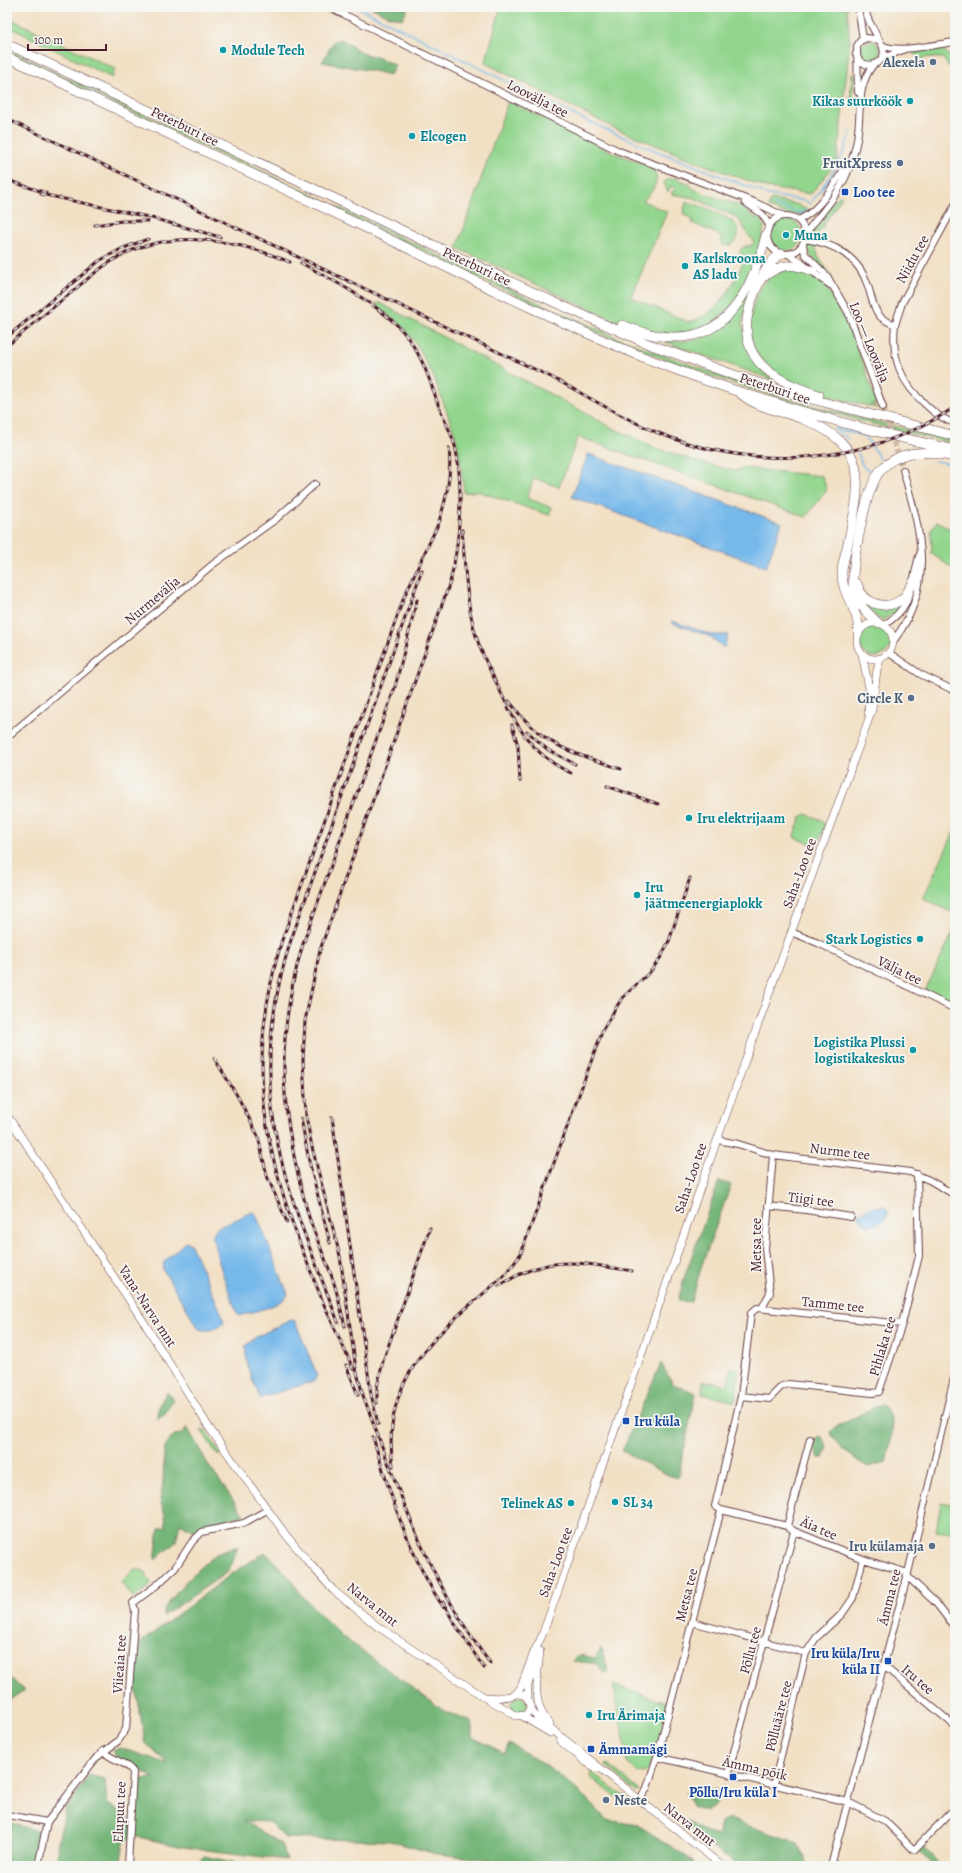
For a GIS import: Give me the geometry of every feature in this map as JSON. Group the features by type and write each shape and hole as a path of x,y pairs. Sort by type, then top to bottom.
{"highway":[{"name":"Peterburi tee","path":"7,44 554,302 646,342 697,362 792,394 955,436"},
{"name":"Peterburi tee","path":"7,57 593,336 692,375 737,390 886,435 955,450"},
{"path":"554,302 574,306 641,333 658,337 678,338 700,334 720,324 730,315 738,304 756,268 766,235"},
{"path":"785,254 770,261 747,313 747,335 754,355 763,367 778,379 801,390 841,401 854,411"},
{"path":"762,278 782,266 791,265 813,271"},
{"path":"737,390 749,401 798,417 828,432 846,448 851,457 858,482 858,496 842,573 845,593 859,625 858,633"},
{"path":"881,624 865,610 857,599 853,573 872,486 881,470 887,464 901,456 916,452 934,453 955,457"},
{"path":"853,573 858,589 864,597 873,603 882,606 892,604 904,596 914,581"}],"main road":[{"path":"881,624 891,631 894,640 889,653 880,659 870,659 862,654 857,644 858,633 866,625 881,624"},
{"name":"Saha-Loo tee","path":"862,654 869,688 865,727"},
{"name":"Saha-Loo tee","path":"513,1696 521,1687 541,1638 872,710 877,670 880,659"},
{"name":"Vana-Narva mnt","path":"7,1115 145,1324 210,1429 267,1510"},
{"name":"Narva mnt","path":"267,1510 311,1565 356,1610 406,1646 483,1696 509,1710 513,1715 522,1716 534,1722 586,1762 603,1772"},
{"name":"Saha-Loo tee","path":"528,1697 528,1685 540,1651 541,1638"},
{"path":"540,1651 536,1682 539,1705 546,1720 572,1744"},
{"name":"Narva mnt","path":"483,1696 497,1699 522,1694 528,1697"},
{"path":"509,1710 507,1704 513,1696"},
{"path":"522,1716 528,1713 530,1708 528,1697"},
{"name":"Narva mnt","path":"530,1708 538,1718 590,1758 603,1772 722,1866"}],"street":[{"name":"Loovälja tee","path":"329,7 578,132 619,151 754,202 784,216"},
{"path":"858,7 863,39"},
{"path":"864,7 884,54 881,59"},
{"path":"804,240 802,224 798,220 784,216 773,220 769,225 766,235 769,245 785,254 799,250 804,240 838,191 849,168 858,133 859,104 856,54 857,46 863,39 871,37 887,47 906,48 955,42"},
{"path":"859,104 861,89 866,74 872,65 881,59 906,48"},
{"path":"856,54 862,63 872,65"},
{"path":"798,220 810,214 852,158"},
{"name":"Loovälja tee","path":"741,198 762,214 769,225"},
{"name":"Niidu tee","path":"955,205 902,303 894,325 894,353 904,382 928,407 944,419 955,423"},
{"path":"804,240 834,247 853,260 864,274 879,316 894,325"},
{"name":"Loo — Loovälja","path":"804,240 805,254 827,276 848,312 883,408"},
{"name":"Loo — Loovälja","path":"785,254 813,271 833,287"},
{"path":"894,640 906,622 917,596 922,566 910,494 903,470"},
{"name":"Nurmevälja","path":"7,737 212,565 276,519 314,484"},
{"path":"881,624 896,617 909,600 920,553"},
{"path":"889,653 920,674 955,691"},
{"name":"Välja tee","path":"792,932 955,1009"},
{"name":"Nurme tee","path":"718,1140 738,1144 773,1155 917,1174 955,1195"},
{"name":"Metsa tee","path":"639,1801 647,1788 657,1757 721,1510 715,1506 741,1396 751,1313 757,1308 762,1308 770,1293 765,1249 773,1155"},
{"name":"Pihlaka tee","path":"741,1396 769,1399 782,1386 789,1384 872,1393 879,1392 902,1324 919,1256 917,1174"},
{"name":"Tiigi tee","path":"768,1206 850,1217"},
{"name":"Tamme tee","path":"762,1308 902,1324"},
{"name":"Ämma tee","path":"831,1866 884,1666 955,1374"},
{"path":"787,1526 810,1438"},
{"name":"Viieaia tee","path":"38,1866 47,1822 96,1758 103,1751 118,1741 126,1729 135,1610 133,1603 158,1584 175,1568 197,1536 209,1530 244,1523 267,1510"},
{"name":"Äia tee","path":"721,1510 787,1526 794,1531 863,1559 907,1574 936,1603 955,1628"},
{"name":"Põllu tee","path":"728,1774 794,1531"},
{"name":"Põlluääre tee","path":"774,1784 806,1653 816,1638 842,1614 853,1598 863,1559"},
{"path":"692,1622 806,1653"},
{"name":"Iru tee","path":"884,1666 955,1726"},
{"name":"Elupuu tee","path":"103,1751 107,1756 130,1768 133,1772 128,1866"},
{"name":"Ämma põik","path":"657,1757 848,1802 885,1821 914,1850 950,1813"},
{"path":"7,1815 47,1822"}],"green space":[{"path":"371,7 408,7 402,19 386,15"},
{"path":"501,7 847,7 850,42 837,161 811,194 768,188 705,165 614,128 485,63"},
{"path":"7,17 115,69 112,78 7,26"},
{"path":"341,39 364,54 377,57 395,65 390,75 322,62 334,41"},
{"path":"870,41 877,44 880,51 877,58 870,61 863,58 860,51 863,44"},
{"path":"942,47 948,55 953,56 955,64 953,67 948,66 943,58 930,57 919,59 911,51"},
{"path":"7,49 524,296 618,338 757,389 817,407 955,441 955,444 883,427 777,397 672,362 601,334 497,287 7,53"},
{"path":"852,73 854,73 853,106 850,100"},
{"path":"508,101 610,151 653,168 656,172 655,186 643,201 667,212 631,297 688,322 699,318 709,313 724,297 731,287 746,256 740,253 740,250 745,246 751,246 754,241 736,217 694,198 671,194 675,188 671,186 668,192 664,183 667,179 675,178 690,184 690,186 698,191 740,206 756,218 761,216 764,228 761,245 756,260 734,305 705,330 670,335 618,322 457,248"},
{"path":"839,196 842,197 826,221 821,217"},
{"path":"771,200 796,204 809,211 799,215 783,213 768,207"},
{"path":"686,202 712,211 732,221 737,228 738,237 736,240 730,245 721,244 722,239 717,234 692,223 693,220 683,214"},
{"path":"786,219 792,220 799,226 802,235 801,241 795,248 786,251 780,250 773,244 770,235 771,229 777,222"},
{"path":"820,220 825,223 815,239 809,235"},
{"path":"808,242 814,243 819,258 832,278 811,256 806,247"},
{"path":"760,266 763,267 746,305 742,325 762,371 776,381 660,340 681,341 699,339 713,333 725,324 735,313 744,299"},
{"path":"787,268 798,268 805,270 817,278 829,292 850,330 877,404 871,404 877,408 813,391 792,382 773,371 759,356 751,338 751,316 754,302 763,283 773,275"},
{"path":"380,303 615,429 656,448 699,462 735,471 744,468 822,476 827,490 806,517 578,437 559,487 534,478 527,498 552,508 549,515 477,491 464,493 455,434 434,378 419,348 403,327 375,304"},
{"path":"937,521 955,532 955,570 932,554 931,530"},
{"path":"863,601 904,602 897,612 882,620 873,614"},
{"path":"875,625 884,628 888,632 891,641 888,650 884,654 875,657 866,654 862,650 859,641 862,632 866,628"},
{"path":"806,814 822,820 825,825 817,846 795,838 794,835 801,817"},
{"path":"955,830 955,914 923,898"},
{"path":"955,928 955,1005 925,991"},
{"path":"719,1181 731,1185 703,1262 691,1302 678,1301 684,1278"},
{"path":"661,1363 673,1384 696,1393 678,1478 668,1475 622,1451"},
{"path":"730,1369 739,1370 735,1402 702,1394 703,1381 728,1385"},
{"path":"167,1392 173,1400 164,1415 158,1419 159,1405"},
{"path":"881,1404 887,1409 892,1423 890,1447 886,1462 868,1467 846,1452 837,1443 830,1432 838,1426"},
{"path":"187,1427 209,1466 244,1515 206,1525 194,1531 180,1523 176,1542 155,1560 159,1528 166,1527 165,1515 160,1500 163,1483 165,1446 174,1435 183,1434"},
{"path":"201,1430 207,1432 220,1454 218,1456"},
{"path":"818,1436 822,1437 827,1447 823,1458 819,1458 814,1446"},
{"path":"941,1502 955,1505 951,1533 936,1531"},
{"path":"238,1546 229,1571 163,1616 165,1607 188,1579 216,1554"},
{"path":"265,1552 291,1579 302,1596 343,1637 444,1711 472,1721 472,1737 504,1753 509,1744 522,1751 548,1767 574,1787 606,1820 638,1825 692,1860 696,1866 554,1866 436,1854 390,1841 285,1838 269,1822 244,1821 281,1844 287,1860 183,1847 134,1836 124,1843 120,1866 59,1866 57,1846 65,1811 89,1775 105,1779 107,1803 132,1821 139,1779 154,1778 116,1757 113,1750 121,1748 168,1764 145,1743 135,1681 136,1646 230,1575"},
{"path":"136,1568 145,1572 151,1583 150,1586 134,1598 121,1582"},
{"path":"601,1648 608,1669 605,1674 597,1664 573,1661 575,1657 580,1655 595,1658"},
{"path":"7,1675 24,1690 7,1702"},
{"path":"613,1685 667,1703 652,1762 645,1773 638,1772 626,1762 627,1755"},
{"path":"519,1697 525,1699 527,1705 525,1711 519,1713 513,1711 511,1705 513,1699"},
{"path":"607,1763 640,1791 636,1792 606,1765"},
{"path":"591,1772 629,1800 629,1802 620,1800 590,1777"},
{"path":"695,1789 718,1790 718,1803 706,1811 693,1807 686,1793"},
{"path":"729,1819 798,1843 808,1866 738,1866 686,1825 685,1820 707,1833 717,1836 721,1823"},
{"path":"7,1822 39,1831 32,1866 7,1866"},
{"path":"921,1844 941,1866 933,1866 917,1849"},
{"path":"204,1856 254,1866 183,1866 184,1861 196,1864"}],"water":[{"path":"588,454 782,523 766,567 572,497"},
{"path":"673,621 712,635 728,635 724,648 711,637 672,623"},
{"path":"879,1206 885,1207 889,1212 881,1222 868,1226 860,1219 859,1215 865,1210"},
{"path":"252,1212 256,1214 288,1294 280,1302 239,1316 219,1263 213,1235 217,1228"},
{"path":"186,1241 191,1245 221,1312 224,1323 216,1328 209,1330 199,1329 163,1270 164,1262"},
{"path":"291,1320 295,1321 317,1375 314,1381 260,1398 248,1368 245,1346 256,1337"}],"waterway":[{"path":"357,7 576,116 644,146 769,195 806,201 810,204 829,178 839,161 844,152 851,131"},
{"path":"773,205 800,213 806,210"},
{"path":"847,438 834,428 865,436 880,459"},
{"path":"858,453 863,466 870,470"},
{"path":"935,461 955,465"}],"tunnel":[{"path":"883,407 903,470"}],"railway":[{"path":"7,119 551,377 616,413 643,426 693,445 732,453 770,457 809,457 847,451 885,441 921,427 955,407"},
{"path":"7,180 46,193"},
{"path":"41,194 148,217 220,237"},
{"path":"95,225 122,221 148,221"},
{"path":"7,337 99,261 121,249 148,239"},
{"path":"7,346 101,268 120,256 141,247 160,242 178,240 217,241 254,249 290,262"},
{"path":"301,263 351,291 375,307 396,324 411,342 422,361 455,446 458,461 460,496 460,514 456,550 450,582 320,950 305,1021 303,1061 306,1116 312,1147 340,1256 356,1369 363,1395"},
{"path":"438,524 448,487 450,468 449,448"},
{"path":"353,1369 325,1306 303,1251 287,1207 275,1165 266,1124 262,1082 263,1038 269,992 281,943 404,597 440,520"},
{"path":"462,530 470,609 476,636 485,660 509,710 524,735 544,756 556,765 571,773"},
{"path":"338,1322 298,1215 284,1172 279,1150 271,1097 270,1071 273,1018 291,940 422,570"},
{"path":"345,1326 333,1280 309,1217 299,1181 292,1147 284,1081 284,1048 287,1015 293,980 303,944 395,687 417,600"},
{"path":"509,701 521,716 534,728 558,746 621,769"},
{"path":"512,725 518,746 520,781"},
{"path":"527,731 548,750 575,764"},
{"path":"607,786 658,804"},
{"path":"393,1466 391,1440 393,1416 399,1394 409,1374 421,1355 436,1337 505,1274 521,1253 603,1029 622,998 651,971 661,957 669,941 690,878"},
{"path":"214,1058 238,1097 258,1136 267,1176 287,1222"},
{"path":"332,1117 371,1394 378,1424"},
{"path":"301,1118 309,1161 330,1243"},
{"path":"377,1403 377,1387 383,1361 430,1228"},
{"path":"499,1286 516,1276 533,1269 564,1263 580,1263 632,1271"},
{"path":"346,1365 358,1395"},
{"path":"361,1390 401,1497 431,1565 448,1598 490,1663"},
{"path":"373,1437 386,1480 411,1547 421,1569 444,1608"},
{"path":"443,1602 453,1621 484,1668"}],"place":[{"name":"Module Tech","path":"223,50"},
{"name":"Alexela","path":"933,62"},
{"name":"Kikas suurköök","path":"910,101"},
{"name":"Elcogen","path":"412,136"},
{"name":"FruitXpress","path":"900,163"},
{"name":"Loo tee","path":"845,192"},
{"name":"Muna","path":"786,235"},
{"name":"Karlskroona AS ladu","path":"685,266"},
{"name":"Circle K","path":"911,698"},
{"name":"Iru elektrijaam","path":"689,818"},
{"name":"Iru jäätmeenergiaplokk","path":"637,895"},
{"name":"Stark Logistics","path":"920,939"},
{"name":"Logistika Plussi logistikakeskus","path":"913,1050"},
{"name":"Iru küla","path":"626,1421"},
{"name":"SL 34","path":"615,1502"},
{"name":"Telinek AS","path":"571,1503"},
{"name":"Iru külamaja","path":"932,1546"},
{"name":"Iru küla/Iru küla II","path":"888,1661"},
{"name":"Iru Ärimaja","path":"589,1715"},
{"name":"Ämmamägi","path":"591,1749"},
{"name":"Põllu/Iru küla I","path":"733,1777"},
{"name":"Neste","path":"606,1800"}]}
